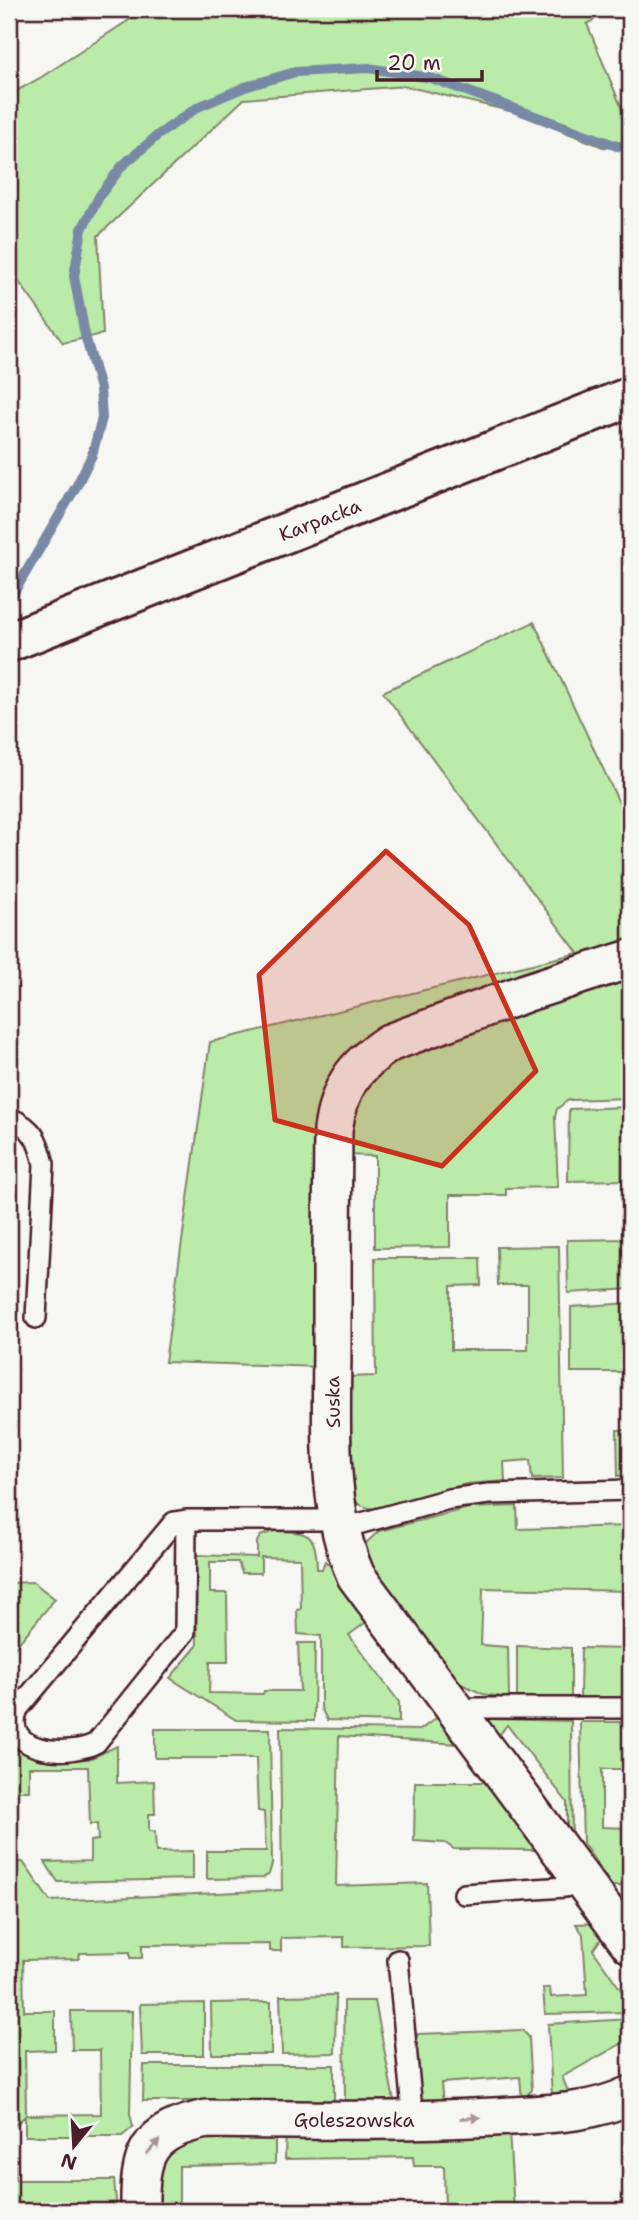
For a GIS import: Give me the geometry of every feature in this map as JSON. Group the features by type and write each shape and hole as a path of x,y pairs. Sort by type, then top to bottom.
{"street":[{"name":"Karpacka","path":"9,642 630,397"},
{"name":"Suska","path":"630,959 528,992 389,1043 370,1056 343,1088 332,1130 334,1482 339,1521 349,1561 356,1576 630,1944"},
{"name":"Goleszowska","path":"140,2211 140,2175 142,2162 148,2151 173,2129 190,2122 207,2119 413,2121 545,2113 578,2110 630,2095"}],"lane":[{"path":"9,1117 21,1123 38,1140 44,1164 36,1318"},
{"path":"186,1520 185,1632 96,1743 85,1749 50,1751 25,1743 17,1731 14,1719 18,1709 174,1522 186,1520 339,1521 449,1499 489,1494 630,1490"},
{"path":"461,1715 475,1708 630,1708"},
{"path":"464,1894 565,1887 582,1881"},
{"path":"398,1960 413,2121"}],"highlighted area":[{"path":"386,851 469,925 536,1071 442,1166 275,1120 259,975"}],"green space":[{"path":"146,9 612,9 587,24 630,128 630,150 603,147 514,112 405,86 244,99 98,236 103,334 63,343 9,268 9,95"},
{"path":"534,622 630,826 630,944 369,1037 345,1055 330,1079 321,1367 165,1362 210,1042 578,953 383,692"},
{"path":"630,972 630,1098 568,1100 557,1109 555,1117 558,1187 506,1188 506,1195 450,1195 450,1247 375,1248 375,1156 346,1155 347,1132 364,1085 403,1052"},
{"path":"630,1107 630,1180 568,1181 569,1109"},
{"path":"630,1239 630,1289 568,1293 567,1240"},
{"path":"559,1246 563,1478 532,1479 530,1460 504,1462 505,1481 466,1484 376,1509 362,1506 353,1500 350,1497 347,1377 376,1376 375,1258 480,1258 481,1285 451,1286 451,1350 528,1350 528,1285 498,1285 497,1247"},
{"path":"630,1303 630,1372 571,1372 571,1307"},
{"path":"617,1430 630,1430 630,1475 618,1476"},
{"path":"517,1506 518,1529 630,1526 630,1591 483,1588 481,1645 508,1647 509,1698 483,1694 455,1681 369,1573 364,1549 367,1542 379,1531 469,1508"},
{"path":"274,1531 308,1536 315,1548 317,1569 322,1569 325,1561 334,1569 369,1620 349,1635 399,1702 399,1722 327,1720 321,1708 321,1636 298,1634 297,1610 301,1609 300,1558 261,1557 261,1573 242,1573 238,1562 210,1562 210,1593 227,1593 228,1662 210,1662 209,1693 263,1694 264,1691 300,1691 298,1643 315,1643 314,1721 236,1720 170,1678 197,1646 196,1555 257,1557 257,1542 260,1536"},
{"path":"33,1582 55,1599 9,1655 9,1583"},
{"path":"517,1646 571,1648 571,1697 517,1697"},
{"path":"581,1648 630,1649 630,1698 580,1698"},
{"path":"439,1716 460,1744 339,1736 336,1886 427,1883 429,1946 344,1947 344,1937 281,1938 281,1951 270,1951 270,1944 142,1945 142,1958 130,1958 130,1952 80,1953 79,1959 23,1960 24,2011 55,2011 55,2050 25,2051 26,2115 101,2114 100,2050 72,2050 71,2011 132,2011 130,2114 133,2127 122,2136 25,2136 25,2116 9,2131 9,1862 23,1862 50,1901 282,1890 280,1728 420,1730"},
{"path":"486,1719 571,1721 572,1847 567,1841 567,1802 507,1725 495,1741 483,1722"},
{"path":"580,1722 630,1722 630,1769 602,1769 602,1827 630,1828 629,1886 612,1886 583,1843"},
{"path":"155,1729 270,1729 272,1864 269,1874 263,1878 207,1879 207,1851 266,1851 264,1812 258,1811 256,1758 155,1758"},
{"path":"9,1740 37,1759 44,1760 89,1759 117,1746 117,1783 154,1781 155,1814 149,1814 149,1831 155,1832 156,1852 193,1851 193,1879 58,1882 45,1862 90,1861 90,1841 98,1840 97,1824 90,1824 88,1767 29,1767 29,1791 9,1791"},
{"path":"415,1782 493,1782 541,1847 533,1850 454,1849 445,1843 414,1841"},
{"path":"596,1923 605,1933 593,1950 630,2003 630,2012 545,2014 543,1988 550,1988 551,1997 587,1995 583,1934 576,1924"},
{"path":"336,1995 335,2053 282,2054 280,1996"},
{"path":"344,2001 375,2001 394,2101 345,2101"},
{"path":"271,2002 271,2054 212,2054 211,2003"},
{"path":"204,2003 204,2055 142,2055 140,2004"},
{"path":"630,2019 630,2039 562,2077 570,2096 552,2097 548,2024"},
{"path":"522,2030 529,2037 532,2090 522,2100 520,2077 441,2083 443,2106 427,2105 419,2097 414,2041 418,2034"},
{"path":"144,2065 334,2065 334,2101 143,2101"},
{"path":"275,2127 275,2164 179,2166 179,2211 148,2211 153,2160 187,2135"},
{"path":"286,2128 509,2131 514,2211 445,2211 444,2166 414,2166 413,2157 285,2159"},
{"path":"15,2165 15,2180 114,2180 117,2211 16,2211 9,2201 9,2167"}],"waterway":[{"path":"9,601 77,485 92,455 102,418 100,389 85,335 74,276 82,229 100,195 122,166 158,135 198,107 245,87 295,72 368,68 431,78 617,146 630,147"}]}
